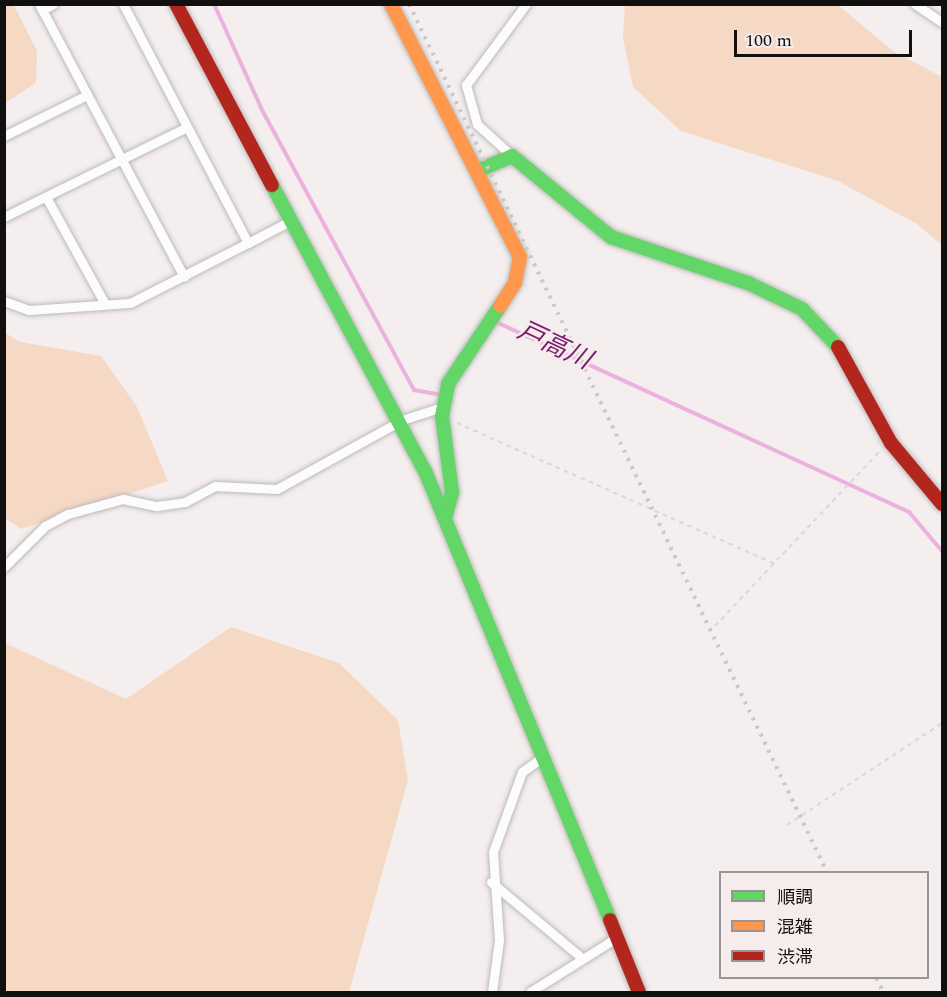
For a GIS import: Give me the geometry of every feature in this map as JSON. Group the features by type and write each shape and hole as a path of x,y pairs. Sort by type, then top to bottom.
{"street":[{"path":"53,4 41,7 184,277"},
{"path":"123,4 248,243"},
{"path":"176,4 402,420 446,515 639,993"},
{"path":"391,4 520,257 519,271 448,384 442,412 452,492 446,515"},
{"path":"526,4 466,85 477,124 512,156 611,237 748,283 802,309 836,342 891,443 942,504"},
{"path":"915,4 942,22"},
{"path":"4,136 87,94"},
{"path":"4,218 187,127"},
{"path":"477,171 512,156"},
{"path":"46,197 104,302"},
{"path":"4,302 29,310 104,302 130,303 292,220"},
{"path":"4,567 45,526 68,514 123,499 157,506 185,501 215,486 277,489 402,420 442,412"},
{"path":"492,993 499,924 491,882 498,833 522,772 543,757"},
{"path":"491,882 582,958"},
{"path":"530,993 616,938"}],"path":[{"path":"442,412 775,564"},
{"path":"715,626 891,443"},
{"path":"787,825 942,723"}],"shaded area":[{"path":"5,4 14,5 37,51 36,83 5,103"},
{"path":"625,5 838,5 893,51 942,77 942,245 917,224 838,181 681,131 633,87 623,38"},
{"path":"4,332 20,342 101,356 137,407 168,481 21,529 5,518"},
{"path":"231,627 339,663 398,720 408,780 349,992 5,992 5,643 126,699"}],"waterway":[{"name":"戸高川","path":"214,4 262,110 414,390 441,395"},
{"name":"戸高川","path":"496,322 909,512 942,551"}],"railway":[{"path":"409,4 827,871"},
{"path":"876,979 883,992"}],"traffic: fast":[{"path":"477,171 512,156 611,237 748,283 802,309 838,347"},
{"path":"272,185 425,471 610,920"},
{"path":"446,515 452,492 442,416 448,384 500,306"}],"traffic: slow":[{"path":"391,4 520,257 515,283 500,306"}],"traffic: jam":[{"path":"176,4 272,185"},
{"path":"838,347 891,443 942,504"},
{"path":"610,920 639,992"}]}
